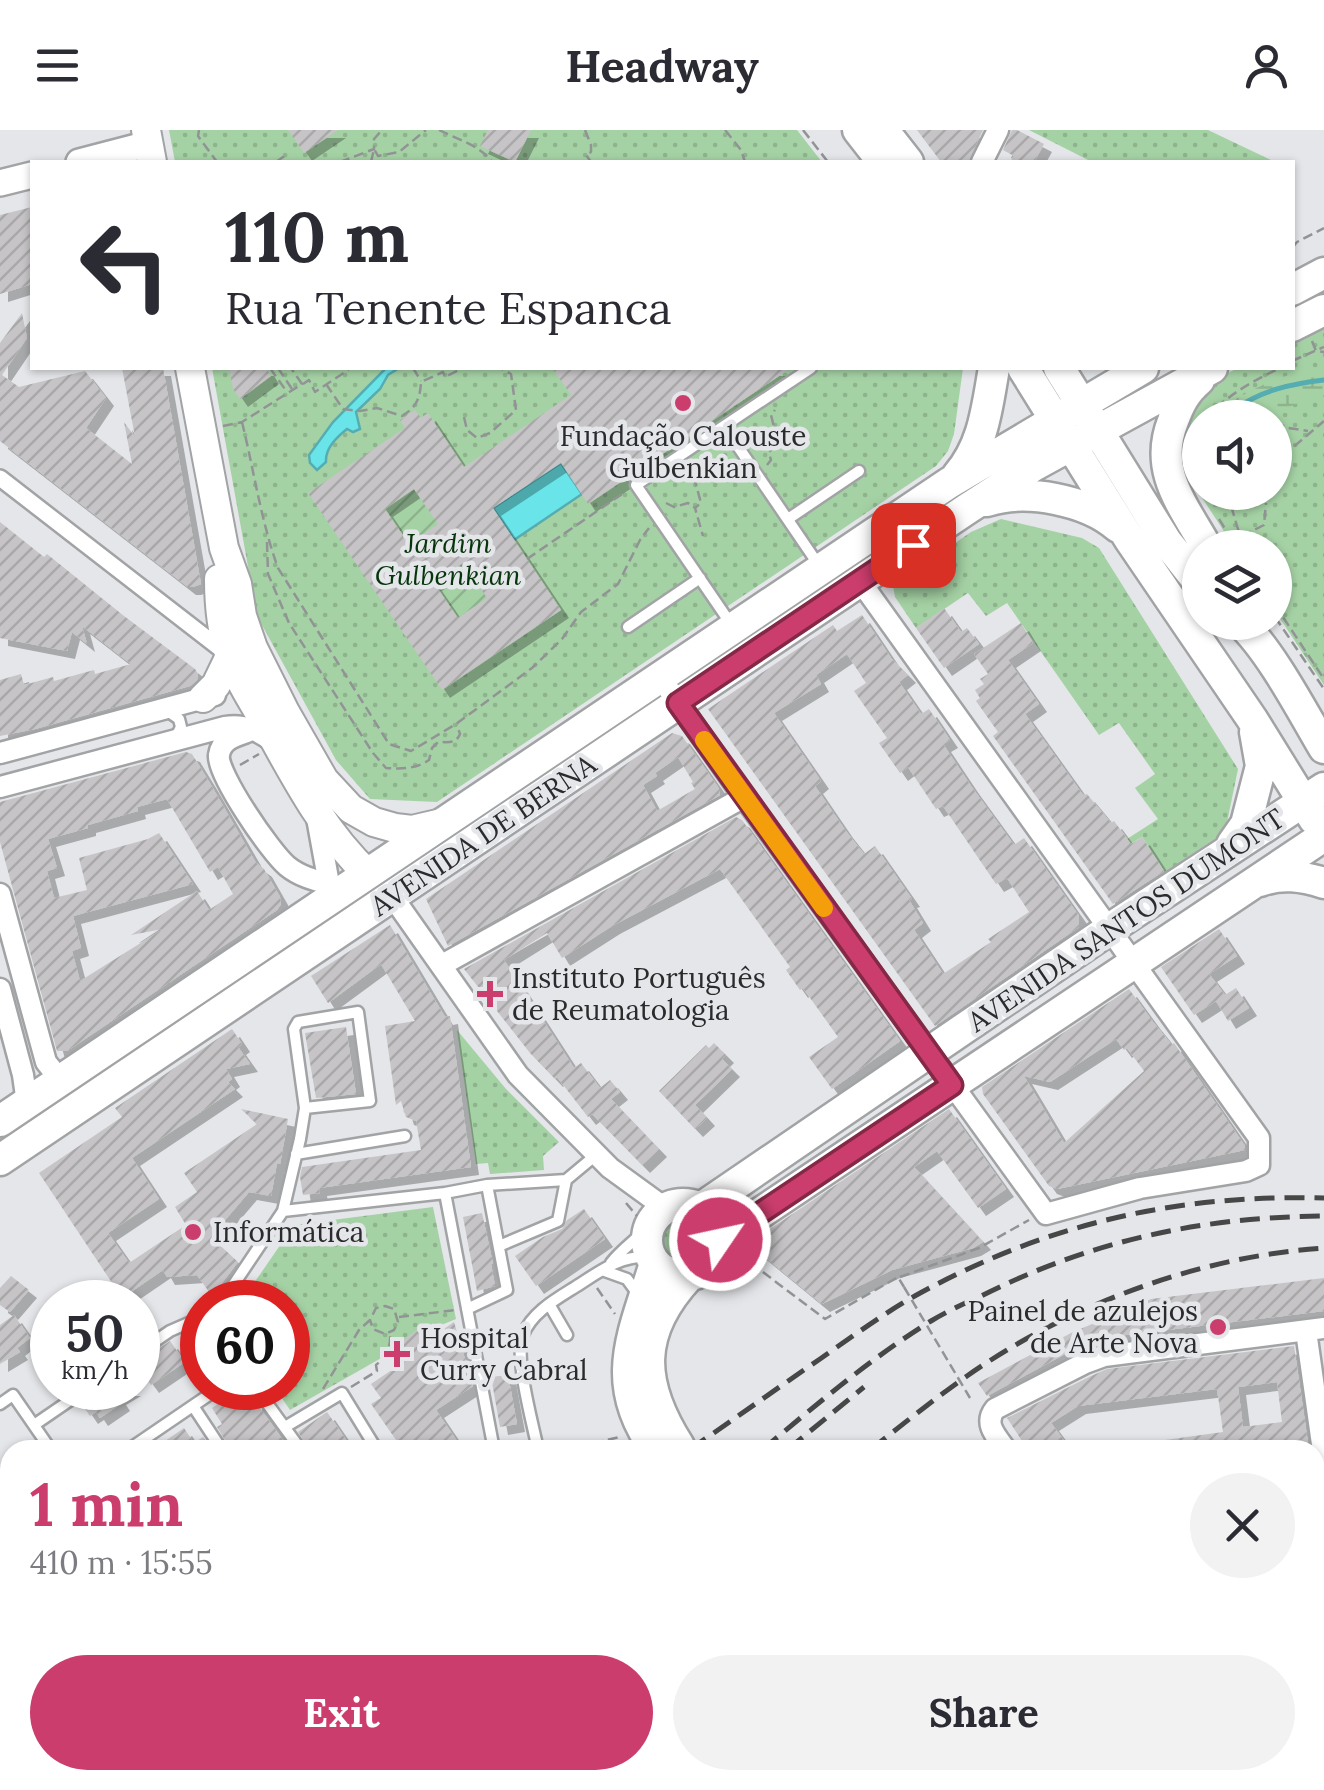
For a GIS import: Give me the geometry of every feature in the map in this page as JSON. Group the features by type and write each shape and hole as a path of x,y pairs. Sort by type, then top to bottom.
{"main road":[{"path":"858,130 881,149 904,160"},
{"path":"1295,288 1324,273"},
{"path":"1302,332 1324,310"},
{"path":"190,370 224,548 237,584 242,616 252,648 286,712 324,780 351,809 394,828 412,830 443,823"},
{"path":"949,483 966,467 978,444 994,370"},
{"path":"1024,370 1130,540 1252,719 1314,795 1324,835"},
{"path":"1059,370 1182,561"},
{"path":"1090,417 1141,370"},
{"path":"1063,433 1090,417 1209,370"},
{"path":"1210,530 1169,478 1166,445 1180,401 1212,370"},
{"name":"AVENIDA DE BERNA","path":"0,1122 333,890 368,874 949,483 1063,433"},
{"name":"AVENIDA DE BERNA","path":"0,1160 967,509 1063,433"},
{"path":"967,509 1002,496 1028,495 1098,512 1130,540"},
{"path":"224,548 219,582 230,656 266,737 345,852 392,896"},
{"path":"1261,640 1324,748"},
{"path":"203,698 216,685 230,656"},
{"path":"1285,683 1324,714"},
{"path":"247,690 270,698 286,712"},
{"path":"1229,849 1246,824 1260,766 1252,719"},
{"name":"AVENIDA SANTOS DUMONT","path":"702,1208 1110,929 1314,795"},
{"name":"AVENIDA SANTOS DUMONT","path":"729,1247 952,1085 1324,835"},
{"name":"AVENIDA SANTOS DUMONT","path":"1252,884 1286,876 1324,883"},
{"path":"652,1235 664,1271 676,1276 701,1271 718,1252 729,1247 711,1216 689,1204 676,1204 652,1235 629,1308 627,1371 640,1424 659,1440"},
{"path":"667,1440 666,1426 653,1397 648,1360 662,1312 689,1276"}],"street":[{"path":"983,160 998,130"},
{"path":"87,160 149,146"},
{"path":"0,183 30,175"},
{"path":"0,478 230,656"},
{"path":"660,677 952,1085 1038,1216 1140,1188 1246,1171 1259,1164 1259,1138 860,581"},
{"path":"0,754 203,698 247,690"},
{"path":"0,787 234,726 266,737"},
{"path":"266,737 236,735 219,752 221,768 258,832 282,862 333,890"},
{"path":"442,965 744,797"},
{"path":"316,811 333,890"},
{"path":"0,894 46,1062 61,1081"},
{"path":"392,896 518,1075 610,1168 652,1235"},
{"path":"0,989 24,1074 27,1103"},
{"path":"999,1440 992,1431 990,1416 1002,1404 1104,1356 1315,1330 1323,1440"}],"lane":[{"path":"733,628 636,485 807,370"},
{"path":"724,426 821,568"},
{"path":"788,519 859,471"},
{"path":"628,626 700,578"},
{"path":"165,709 180,719 175,740"},
{"path":"237,1280 283,1211 305,1108 294,1029 298,1022 358,1012 370,1101 305,1108"},
{"path":"296,1154 405,1136"},
{"path":"283,1211 487,1185 566,1180 597,1155"},
{"path":"499,1246 558,1221 566,1180"},
{"path":"467,1309 507,1290 487,1185"},
{"path":"445,1193 492,1440"},
{"path":"536,1440 520,1351 523,1334 549,1304 606,1267 636,1240 652,1235"},
{"path":"606,1267 632,1257 652,1235"},
{"path":"606,1267 627,1278 629,1308"},
{"path":"549,1304 567,1335"},
{"path":"285,1426 342,1392 372,1440"},
{"path":"0,1404 14,1395 44,1440"},
{"path":"34,1425 56,1410"},
{"path":"143,1440 187,1410"},
{"path":"196,1410 215,1440"},
{"path":"273,1410 294,1440"}],"path":[{"path":"200,130 198,136 215,160"},
{"path":"371,160 374,138 382,130"},
{"path":"374,149 378,156 399,152 426,130"},
{"path":"439,130 491,160"},
{"path":"584,130 591,145 591,152 586,154 590,160"},
{"path":"725,130 745,160"},
{"path":"805,130 827,160"},
{"path":"345,160 374,149"},
{"path":"1295,244 1324,228"},
{"path":"1302,332 1316,350"},
{"path":"1295,360 1324,350"},
{"path":"274,370 290,392"},
{"path":"294,370 302,384"},
{"path":"221,426 242,422 309,380 315,392 348,370"},
{"path":"326,384 343,409 377,408 402,416 416,406 421,394 421,382 411,370"},
{"path":"421,382 459,370"},
{"path":"464,417 467,430 477,438 490,433 516,410 511,374 504,370"},
{"path":"1225,400 1276,370"},
{"path":"756,473 771,460 770,439 775,431 771,415 776,408 768,396"},
{"path":"1292,449 1324,421"},
{"path":"242,422 267,539 268,574 289,623 373,753 386,768 424,764 438,742 458,740 456,724"},
{"path":"1292,429 1310,432"},
{"path":"684,453 692,465 700,503 695,508"},
{"path":"527,558 636,485"},
{"path":"267,539 278,568 389,744 411,750 456,724 532,668 562,640 581,612 618,584 663,502 674,507 688,503 695,508 703,536"},
{"path":"1254,530 1264,525 1265,510"},
{"path":"1292,631 1324,679"},
{"path":"1271,640 1324,689"},
{"path":"624,1202 652,1235"},
{"path":"729,1247 826,1319 898,1277 979,1248 1038,1216"},
{"path":"898,1277 970,1398"},
{"path":"590,1278 629,1308"},
{"path":"324,1403 322,1388 373,1311 380,1306 390,1307 398,1317 397,1327 390,1333 376,1332 370,1320"},
{"path":"398,1317 467,1309"},
{"path":"342,1392 377,1371 376,1365 391,1344 390,1333"}],"green space":[{"path":"169,130 797,130 820,160 175,160"},
{"path":"1029,130 1208,130 1271,160 1088,160"},
{"path":"1324,323 1324,685 1292,637 1292,530 1223,530 1210,510 1292,510 1292,400 1200,400 1214,380 1234,370 1295,370 1295,339"},
{"path":"1324,367 1324,395 1292,406 1292,400 1234,400 1258,387"},
{"name":"Jardim Gulbenkian","path":"212,370 963,370 954,434 948,451 936,466 437,802 370,799 336,760 257,616"},
{"path":"1182,425 1182,464 1175,435"},
{"path":"414,489 438,524 409,544 385,509"},
{"path":"1001,519 1082,538 1099,548 1238,769 1225,832 1165,872 1142,837 1130,844 1127,839 1158,819 1135,788 1155,774 1119,723 1099,735 1007,603 986,616 968,593 916,628 895,597 893,586 971,532"},
{"path":"463,563 487,598 458,618 434,583"},
{"path":"457,1030 506,1089 559,1142 543,1156 544,1170 490,1174 488,1163 476,1164"},
{"path":"433,1207 456,1319 310,1399 310,1280 256,1280 294,1225"},
{"path":"682,1220 697,1226 703,1241 697,1256 682,1262 667,1256 661,1241 667,1226"}],"water":[{"path":"384,370 396,370 356,412 360,429 347,429 339,436 326,462 317,470 309,455 333,422"},
{"path":"561,463 582,494 514,540 493,508"}],"building":[{"path":"288,130 338,130 304,153"},
{"path":"488,130 531,130 516,160 480,146"},
{"path":"917,130 983,130 969,160 940,160"},
{"path":"1012,130 1044,144 1035,160 1011,160 1014,156 1003,150"},
{"path":"30,208 30,285 0,294 0,215"},
{"path":"22,313 27,338 2,375 19,387 85,371 106,398 86,428 132,464 124,422 135,437 122,370 163,370 201,584 188,587 0,441 0,343"},
{"path":"229,370 267,370 271,376 240,399 233,389"},
{"path":"553,370 788,370 588,504 561,463 493,508 561,610 442,690 308,493 405,428 400,420 415,410 421,418 428,413 464,467 571,395","holes":["414,489 438,524 409,544 385,509","463,563 487,598 458,618 434,583"]},
{"path":"0,522 195,669 197,680 190,686 0,736 0,680 21,674 24,685 131,664 82,626 87,644 72,632 67,651 0,638"},
{"path":"944,608 961,632 967,628 979,644 944,668 916,628"},
{"path":"862,615 891,658 908,675 899,682 921,714 929,709 950,740 943,744 971,786 1014,845 1024,838 1079,916 1079,927 935,1026 708,709 833,625 837,631","holes":["847,654 866,683 854,691 887,738 879,743 900,773 908,767 936,809 943,806 996,884 1007,878 1029,912 943,974 914,930 923,923 909,900 912,899 875,846 864,854 845,830 815,786 821,781 774,713 821,684 816,675"]},
{"path":"1021,623 1033,643 1008,660 1039,704 1025,714 1083,795 1087,794 1111,823 1114,821 1131,844 1142,837 1164,871 1113,904 993,736 998,732 976,701 980,698 975,690 984,684 980,679 988,674 974,654"},
{"path":"672,733 682,736 718,787 720,795 448,946 426,899","holes":["678,757 695,789 657,811 643,785"]},
{"path":"186,752 192,754 256,863 264,869 281,904 67,1051 57,1051 0,842 0,802","holes":["167,799 210,872 218,867 233,894 209,910 197,891 131,935 163,929 80,981 72,951 81,948 73,916 193,884 159,833 79,858 87,890 54,898 47,871 57,868 48,839"]},
{"path":"736,817 742,820 900,1041 832,1089 809,1057 838,1037 803,988 800,990 786,970 790,967 720,869 612,926 562,958 547,933 504,960 574,1068 581,1063 600,1088 610,1080 620,1092 611,1099 659,1149 642,1165 592,1114 588,1117 557,1077 530,1053 464,969"},
{"path":"390,925 445,1017 450,1016 471,1167 319,1188 320,1193 303,1195 302,1167 421,1150 416,1121 406,1117 401,1101 396,1105 385,1026 415,1021 381,964 328,1003 311,976"},
{"path":"1219,929 1237,956 1209,974 1225,995 1236,988 1249,1008 1228,1021 1216,1001 1194,1015 1161,967"},
{"path":"1129,989 1174,1043 1245,1150 1057,1189 1049,1186 983,1094 982,1087","holes":["1116,1039 1124,1050 1127,1048 1144,1071 1064,1143 1024,1076 1050,1082"]},
{"path":"346,1027 356,1094 316,1098 305,1033"},
{"path":"232,1029 242,1044 238,1047 250,1064 226,1069 232,1079 228,1082 235,1089 132,1158 159,1199 108,1233 129,1263 186,1225 175,1207 197,1192 184,1173 257,1124 241,1109 288,1119 271,1196 249,1192 220,1226 222,1229 211,1237 238,1262 224,1280 201,1280 197,1275 167,1277 163,1270 148,1280 110,1280 39,1173 122,1117 115,1108"},
{"path":"714,1043 726,1055 722,1059 732,1069 695,1105 707,1118 695,1129 659,1091 706,1045 709,1048"},
{"path":"949,1109 1006,1189 978,1208 937,1151 914,1167 983,1242 892,1270 822,1304 755,1249 755,1239"},
{"path":"584,1209 605,1239 536,1286 515,1256 562,1229 567,1220"},
{"path":"482,1213 495,1286 477,1291 463,1217"},
{"path":"11,1276 29,1290 10,1312 0,1305 0,1288"},
{"path":"1324,1278 1324,1311 1093,1339 987,1396 978,1383 1071,1333 1151,1299"},
{"path":"14,1315 30,1338 17,1348 20,1352 0,1364 0,1325"},
{"path":"454,1322 473,1386 436,1410 456,1440 396,1440 371,1404 381,1398 371,1384 411,1357 400,1342 424,1325 432,1337"},
{"path":"170,1341 180,1355 180,1365 160,1379 160,1348"},
{"path":"1294,1346 1308,1440 1165,1440 1223,1432 1217,1389 1078,1406 1051,1423 1064,1440 1021,1440 1007,1418 1107,1369","holes":["1277,1382 1282,1422 1243,1427 1238,1387"]},
{"path":"508,1375 517,1424 500,1427 491,1377"},
{"path":"86,1410 112,1410 100,1418 96,1412 90,1416"},
{"path":"213,1410 261,1410 283,1440 225,1440 217,1427 222,1424"},
{"path":"327,1412 346,1440 303,1440 298,1432"},
{"path":"184,1428 192,1440 167,1440"}],"waterway":[{"path":"1251,400 1277,389 1324,380"}],"railway":[{"path":"703,1440 896,1307 1018,1248 1067,1231 1166,1208 1218,1201 1324,1198"},
{"path":"774,1440 909,1335 1021,1277 1104,1247 1190,1227 1324,1216"},
{"path":"883,1440 1006,1350 1092,1306 1137,1288 1231,1261 1324,1248"},
{"path":"799,1440 864,1387"}],"slow traffic":[{"path":"704,740 824,908"}],"place":[{"name":"Fundação Calouste Gulbenkian","path":"683,403"},
{"name":"Instituto Português de Reumatologia","path":"490,994"},
{"name":"Informática","path":"193,1232"},
{"name":"Painel de azulejos de Arte Nova","path":"1218,1327"},
{"name":"Hospital Curry Cabral","path":"397,1354"}],"route":[{"path":"720,1240 952,1085 678,703 913,545"}]}
